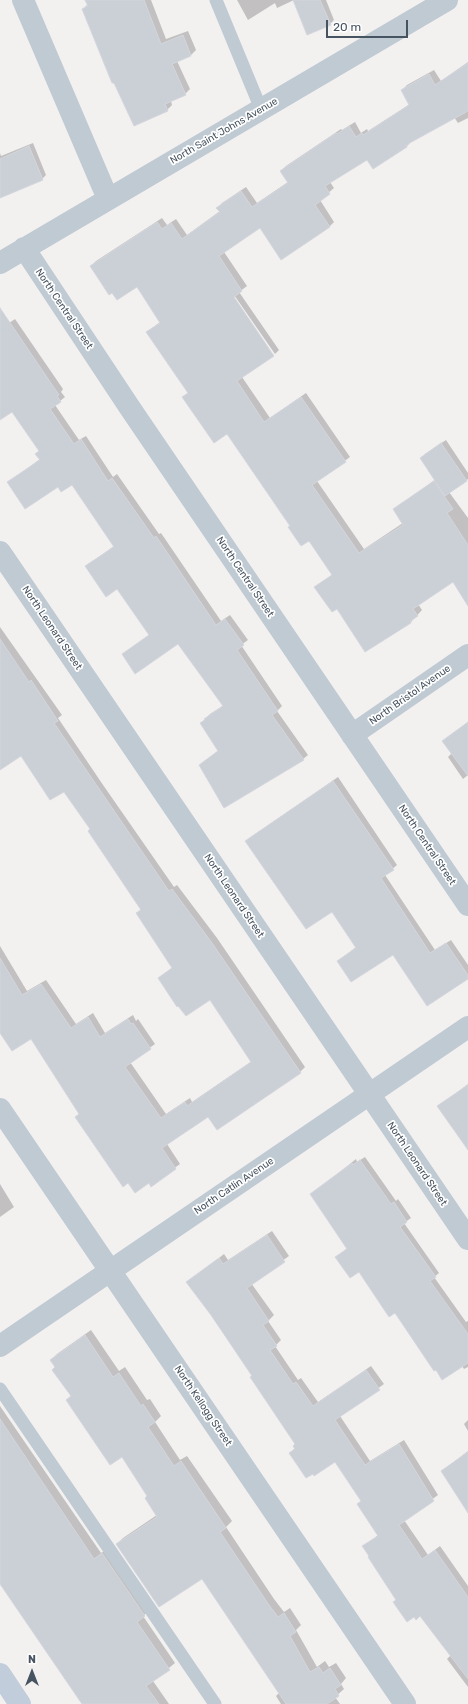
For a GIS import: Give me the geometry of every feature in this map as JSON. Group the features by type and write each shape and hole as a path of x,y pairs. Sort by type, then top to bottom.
{"main road":[{"path":"0,1674 20,1704"}],"street":[{"path":"23,0 108,199"},
{"name":"North Saint Johns Avenue","path":"0,263 261,109 416,8 447,0"},
{"name":"North Central Street","path":"24,248 139,421 468,905"},
{"name":"North Leonard Street","path":"0,552 468,1239"},
{"name":"North Bristol Avenue","path":"352,735 468,655"},
{"name":"North Catlin Avenue","path":"0,1346 468,1027"},
{"name":"North Kellogg Street","path":"0,1109 405,1704"}],"lane":[{"path":"216,0 261,109"},
{"path":"0,1389 215,1704"}],"building":[{"path":"85,0 144,0 161,44 183,35 191,56 172,64 186,95 165,104 168,111 134,126 114,83 112,83 82,9 88,6"},
{"path":"293,0 320,0 331,25 307,35"},
{"path":"468,63 468,111 406,145 407,147 373,169 367,160 325,186 330,194 315,205 330,227 281,260 260,228 219,256 242,291 234,297 274,356 237,381 264,422 301,397 346,462 312,485 359,553 403,525 393,509 434,481 453,509 447,513 468,545 468,606 453,582 413,609 418,616 410,621 411,623 365,652 337,609 332,612 314,587 332,575 309,541 301,546 288,527 290,526 227,434 214,443 182,397 188,393 146,332 160,323 137,287 117,300 112,293 109,295 90,266 157,222 162,229 171,223 182,239 220,212 216,208 241,191 252,207 288,183 280,171 336,133 337,134 349,126 356,137 362,133 363,135 409,105 401,90 429,74 435,85"},
{"path":"29,146 43,180 0,198 0,159"},
{"path":"0,308 59,395 57,396 61,402 50,409 74,444 81,439 108,481 112,478 154,538 156,536 216,625 225,619 244,645 237,650 278,711 272,715 304,760 224,808 199,765 218,751 200,723 223,706 178,644 135,674 122,654 149,635 117,589 106,597 85,566 114,547 72,485 61,492 58,487 25,509 7,482 40,460 35,454 39,451 12,412 0,420"},
{"path":"441,443 467,481 445,496 420,458"},
{"path":"0,639 29,682 31,680 58,721 54,723 169,891 172,889 212,943 301,1073 217,1130 208,1117 162,1148 176,1169 151,1187 149,1183 135,1193 128,1183 123,1187 75,1117 79,1114 31,1039 12,1051 0,1033 0,958 22,995 41,984 71,1028 88,1017 100,1037 128,1019 131,1024 133,1023 151,1049 125,1067 161,1118 185,1102 187,1106 251,1062 210,1000 186,1016 178,1006 177,1007 158,978 172,968 136,913 141,910 88,831 90,829 64,792 50,800 21,756 0,770"},
{"path":"468,722 468,776 442,741"},
{"path":"333,781 394,870 381,878 430,953 446,943 468,975 468,979 427,1006 393,955 351,982 337,961 356,948 332,912 306,929 245,841"},
{"path":"468,1085 468,1150 437,1106"},
{"path":"360,1160 391,1204 394,1202 407,1222 400,1227 436,1277 430,1281 468,1334 468,1363 442,1380 436,1370 434,1371 395,1313 389,1317 359,1272 350,1278 335,1257 347,1249 310,1194 352,1163 353,1165"},
{"path":"267,1235 285,1262 247,1288 269,1321 263,1325 277,1346 270,1350 293,1384 296,1382 313,1406 366,1370 380,1390 335,1420 365,1465 399,1444 434,1501 399,1525 422,1559 435,1550 468,1597 468,1679 420,1616 416,1620 414,1617 407,1622 393,1602 396,1600 362,1546 378,1536 357,1504 361,1501 335,1462 314,1476 313,1474 306,1478 289,1453 295,1449 293,1446 295,1444 211,1315 186,1282 219,1258 223,1264"},
{"path":"85,1335 113,1377 119,1373 141,1406 143,1404 155,1422 148,1427 174,1466 181,1461 226,1528 220,1532 269,1605 278,1617 284,1613 296,1632 290,1636 310,1672 319,1667 323,1673 330,1668 341,1685 335,1689 339,1696 327,1704 286,1704 202,1579 159,1607 116,1544 157,1517 145,1498 147,1496 122,1457 110,1465 66,1400 71,1396 52,1370 55,1367 50,1360"},
{"path":"0,1419 94,1559 102,1553 145,1616 137,1622 170,1670 146,1686 159,1704 82,1704 0,1584"},
{"path":"468,1452 468,1513 441,1471"}]}
